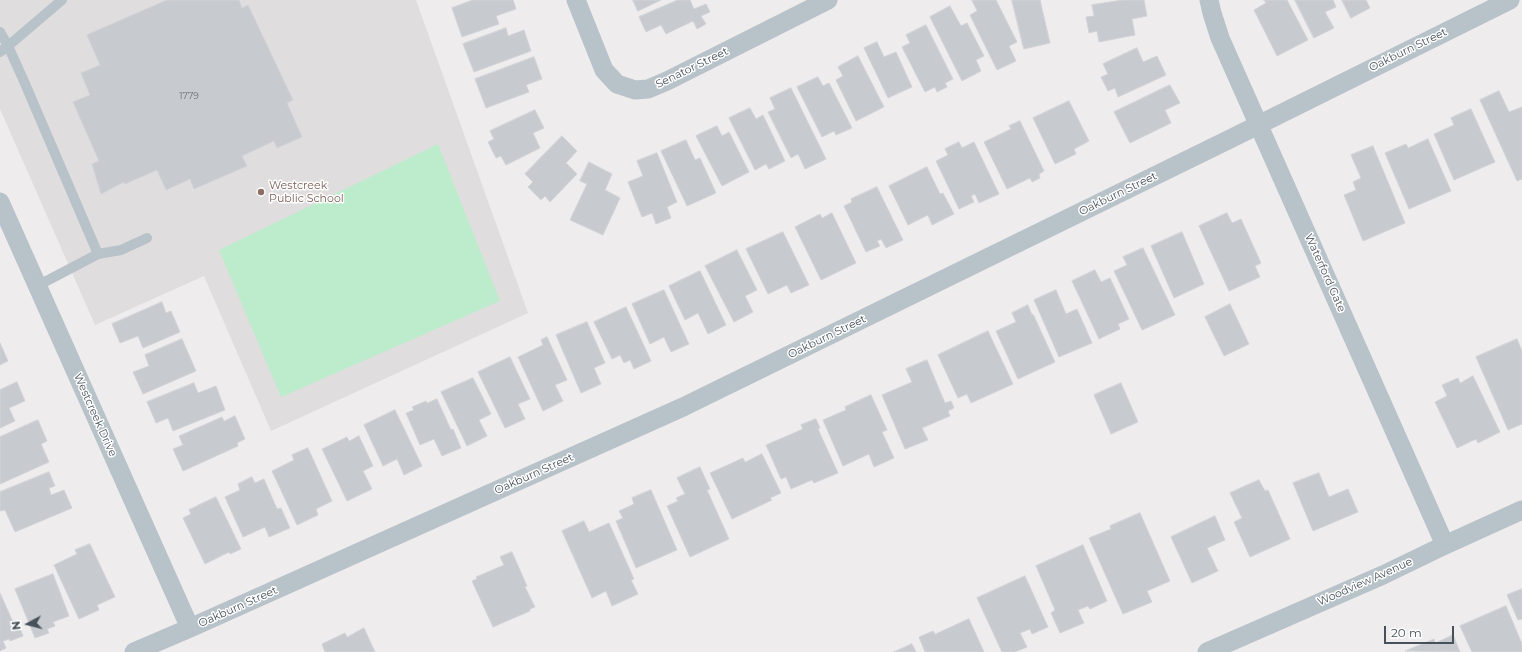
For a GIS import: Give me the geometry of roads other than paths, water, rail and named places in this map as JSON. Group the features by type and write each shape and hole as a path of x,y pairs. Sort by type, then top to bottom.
{"street":[{"name":"Senator Street","path":"576,0 604,70 617,84 635,90 648,89 661,83 828,0"},
{"name":"Waterford Gate","path":"1209,0 1220,38 1260,124 1445,545"},
{"name":"Oakburn Street","path":"134,652 683,407 1510,0"},
{"name":"Westcreek Drive","path":"0,202 190,628"},
{"name":"Woodview Avenue","path":"1207,652 1383,575 1522,510"}],"lane":[{"path":"4,49 62,0"},
{"path":"0,32 4,49 98,254"},
{"path":"37,286 98,254 121,250 147,238"}],"place":[{"name":"Westcreek Public School","path":"261,192"}]}
